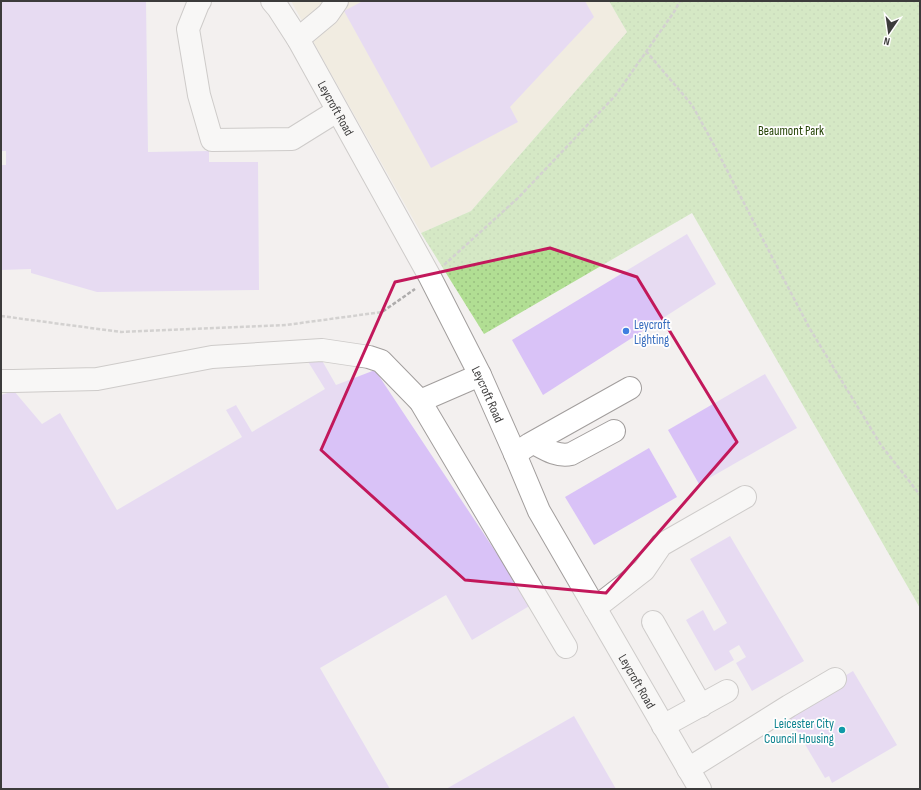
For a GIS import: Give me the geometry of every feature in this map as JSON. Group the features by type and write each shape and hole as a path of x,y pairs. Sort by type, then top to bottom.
{"street":[{"path":"200,1 188,29 199,95 212,140 292,139 337,111"},
{"name":"Leycroft Road","path":"272,1 298,39 430,278 480,375 539,511 700,789"},
{"path":"298,39 328,14 337,1"},
{"path":"1,381 97,379 212,357 322,350 369,357 381,362 420,402 566,647"},
{"path":"420,402 480,375"},
{"path":"515,454 630,388"},
{"path":"534,443 554,453 565,455 571,454 614,431"},
{"path":"595,608 644,570 661,545 745,497"},
{"path":"653,622 701,706"},
{"path":"688,769 835,679"},
{"path":"663,726 727,691"}],"path":[{"path":"1,316 122,332 286,325 382,312 430,278 519,197 615,96 674,12 680,1"},
{"path":"646,51 692,105 810,329 881,445 920,495"}],"highlighted area":[{"path":"550,248 637,277 737,442 606,593 465,580 321,450 395,282"}],"shaded area":[{"path":"291,1 609,1 627,32 471,211 421,233"}],"green space":[{"name":"Beaumont Park","path":"609,1 920,1 920,608 692,213 484,334 421,233 471,211 627,32"}],"building":[{"path":"1,1 146,1 148,152 209,151 209,162 258,162 259,290 97,292 31,273 31,269 1,270 1,165 6,165 6,151 1,151"},
{"path":"363,1 585,1 594,17 510,107 518,122 431,168 344,11"},
{"path":"687,234 716,284 543,395 512,340"},
{"path":"320,357 336,385 375,370 531,605 472,640 446,595 320,668 390,789 1,789 1,395 14,391 42,424 60,413 117,510 242,437 226,410 236,405 252,432 325,389 307,360"},
{"path":"765,374 797,428 699,484 668,430"},
{"path":"649,448 677,497 594,545 565,497"},
{"path":"730,536 804,661 752,691 736,663 746,657 739,645 729,651 734,660 715,671 686,620 703,610 714,631 727,623 690,559"},
{"name":"Leicester City Council Housing","path":"853,671 897,745 832,783 829,776 825,778 787,714 794,706"},
{"path":"574,716 616,789 446,789"}],"place":[{"name":"Leycroft Lighting","path":"626,331"},
{"name":"Leicester City Council Housing","path":"842,730"}]}
